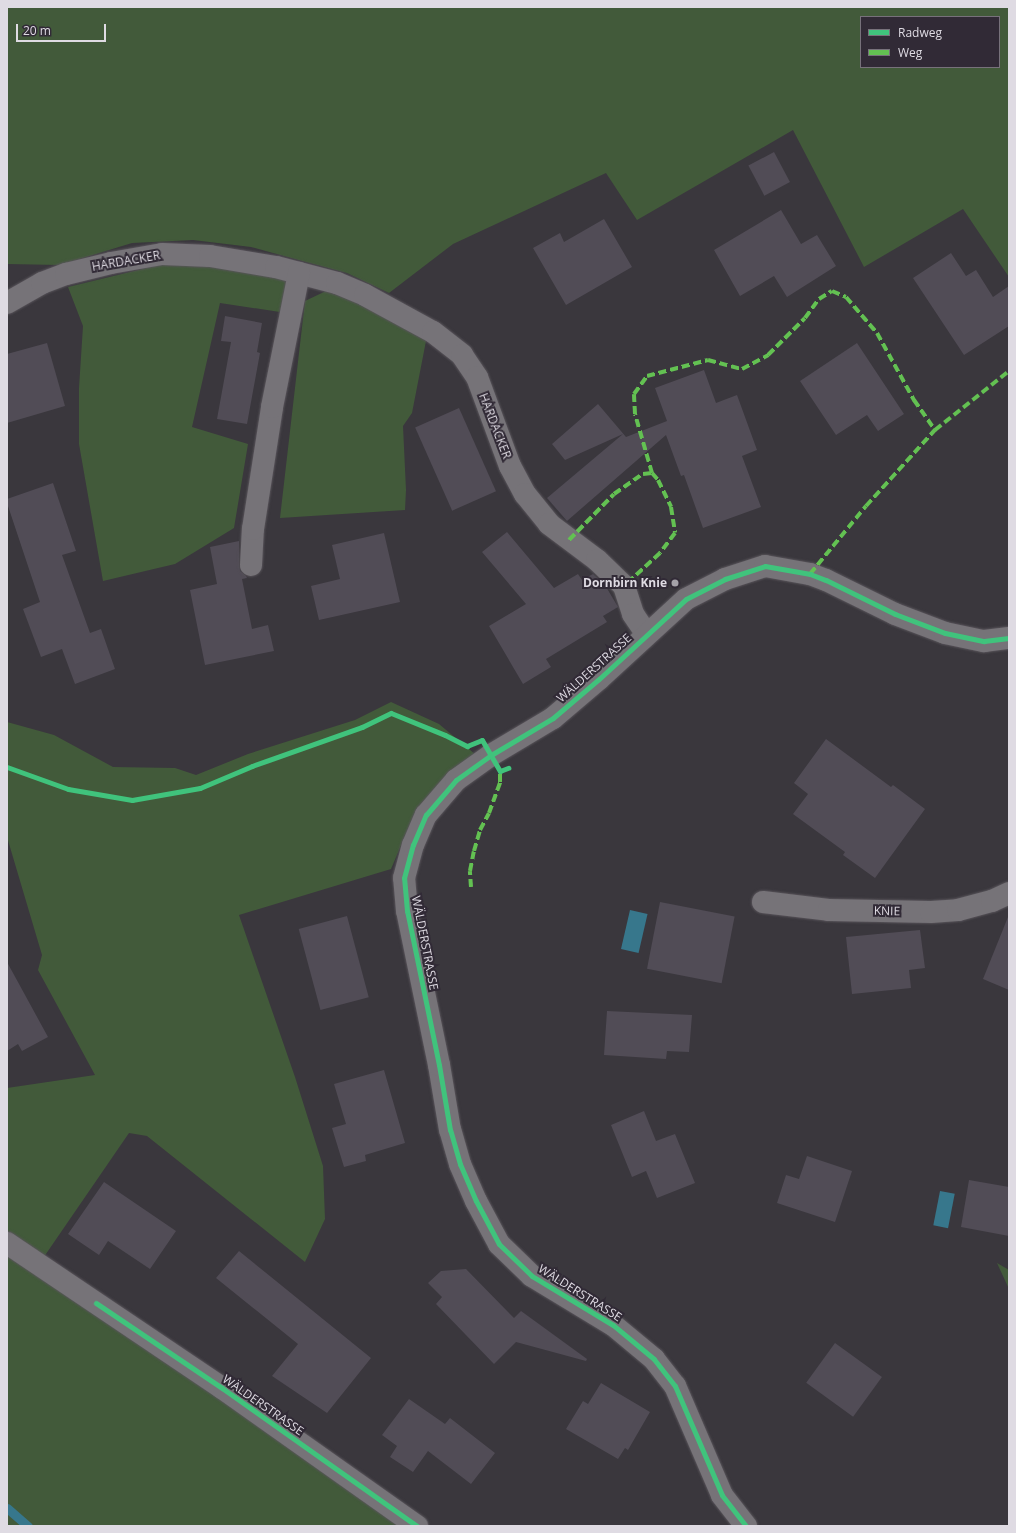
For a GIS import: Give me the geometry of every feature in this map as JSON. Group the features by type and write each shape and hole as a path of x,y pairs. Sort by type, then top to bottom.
{"street":[{"name":"HARDACKER","path":"7,304 42,283 66,274 111,263 162,254 210,256 299,273 337,283 365,295 433,332 462,355 477,377 510,466 525,494 549,524 598,560 624,586 633,614 646,633"},
{"path":"251,565 253,529 272,407 299,273"},
{"name":"WÄLDERSTRASSE","path":"746,1526 722,1495 675,1386 654,1359 613,1325 532,1276 499,1244 476,1201 460,1164 450,1130 433,1034 407,911 404,878 413,845 426,815 456,780 491,756 553,718 599,679 646,633 686,599 725,579 765,566 810,574 826,580 895,614 945,633 984,641 1009,638"},
{"name":"KNIE","path":"763,902 829,910 931,912 958,910 992,901 1009,893"},
{"name":"WÄLDERSTRASSE","path":"7,1243 222,1388 417,1526"}],"green space":[{"path":"7,7 1009,7 1009,277 963,209 864,267 793,130 637,220 606,173 453,244 389,293 347,273 251,247 193,240 132,243 60,265 7,264"},
{"path":"159,265 208,265 271,275 287,281 280,312 220,303 192,427 248,444 234,528 175,564 103,581 79,444 79,388 83,326 68,287"},
{"path":"326,291 360,304 426,341 412,413 403,426 406,490 405,510 280,518 305,301"},
{"path":"391,702 439,724 476,755 416,810 391,869 239,915 295,1077 323,1166 325,1219 305,1262 147,1136 129,1133 37,1267 412,1526 7,1526 7,1088 95,1075 38,970 42,955 7,837 7,722 54,735 113,767 175,768 196,775 248,754 355,720"},
{"path":"997,1263 1009,1270 1009,1289"}],"water":[{"path":"630,910 648,914 639,953 621,949"},
{"path":"940,1191 955,1194 948,1228 933,1225"}],"building":[{"path":"774,152 790,182 764,196 748,166"},
{"path":"781,210 801,244 817,235 836,266 787,297 774,276 740,296 714,250"},
{"path":"604,219 632,267 566,305 533,248 560,233 564,242"},
{"path":"951,253 966,276 976,270 993,297 1009,286 1009,326 964,355 913,278"},
{"path":"225,316 262,323 257,352 260,353 247,424 217,419 231,342 221,341"},
{"path":"47,343 65,406 7,423 7,354"},
{"path":"857,343 904,414 878,431 867,415 836,435 800,381"},
{"path":"704,370 716,403 737,395 757,450 742,456 761,507 703,528 684,475 681,476 666,435 567,521 547,498 623,434 565,460 552,444 598,404 626,437 667,421 655,388"},
{"path":"459,408 496,491 452,511 415,428"},
{"path":"53,483 76,551 62,555 90,633 101,629 115,669 75,684 62,649 41,657 23,609 40,602 7,503 7,499"},
{"path":"507,532 554,588 578,574 582,580 593,574 605,585 618,607 603,616 607,622 546,659 551,667 523,684 489,626 526,604 482,552"},
{"path":"384,533 400,602 319,620 311,586 340,579 332,545"},
{"path":"239,541 239,565 240,571 247,578 242,579 252,629 268,625 274,651 205,665 190,590 217,584 210,547"},
{"path":"826,739 891,787 893,785 925,809 875,878 843,855 845,852 793,814 808,794 794,783"},
{"path":"660,902 735,917 722,983 647,969"},
{"path":"347,916 369,997 320,1010 299,929"},
{"path":"1009,917 1009,990 983,979"},
{"path":"920,930 925,968 909,970 911,988 852,994 846,937"},
{"path":"7,962 48,1037 22,1051 18,1044 7,1051"},
{"path":"607,1011 692,1015 689,1052 667,1051 666,1059 604,1055"},
{"path":"384,1070 405,1143 365,1155 366,1161 344,1167 332,1128 346,1124 334,1084"},
{"path":"644,1111 656,1141 675,1134 695,1183 657,1198 646,1171 632,1177 611,1125"},
{"path":"807,1156 852,1171 835,1222 777,1203 786,1175 799,1179"},
{"path":"969,1180 1009,1187 1009,1236 961,1227"},
{"path":"104,1182 176,1231 150,1269 108,1241 99,1255 68,1234"},
{"path":"239,1251 371,1358 327,1413 272,1376 298,1344 216,1278"},
{"path":"466,1269 514,1318 521,1311 587,1359 586,1361 516,1342 494,1364 436,1304 442,1297 428,1283 441,1271"},
{"path":"835,1343 882,1377 853,1417 806,1383"},
{"path":"601,1383 650,1412 628,1450 625,1448 618,1459 566,1429 583,1401 588,1404"},
{"path":"409,1399 445,1424 450,1418 495,1453 471,1484 428,1451 413,1472 390,1457 397,1446 382,1435"}],"waterway":[{"path":"7,1508 28,1526"}],"marked path":[{"path":"652,473 635,414 634,394 647,376 708,360 742,369 768,355 805,318 819,299 832,291 846,297 877,333 914,400 935,430"},
{"path":"810,574 866,506 935,430 1009,371"},
{"path":"569,540 614,494 643,474 652,473 658,480 671,507 675,533 660,553 624,586"},
{"path":"471,887 470,871 474,851 480,830 489,813 500,782 500,771"}],"cycle path":[{"path":"746,1526 722,1495 675,1386 654,1359 613,1325 532,1276 499,1244 476,1201 460,1164 450,1130 439,1065 407,911 404,878 413,845 426,815 456,780 491,755 553,718 599,679 686,599 725,579 765,566 810,574 826,580 895,614 945,633 984,641 1009,638"},
{"path":"7,767 68,789 132,800 200,788 252,766 362,727 391,713 445,735 467,746 482,740 500,771 508,768"},
{"path":"96,1303 222,1388 417,1526"}],"place":[{"name":"Dornbirn Knie","path":"675,583"}]}
